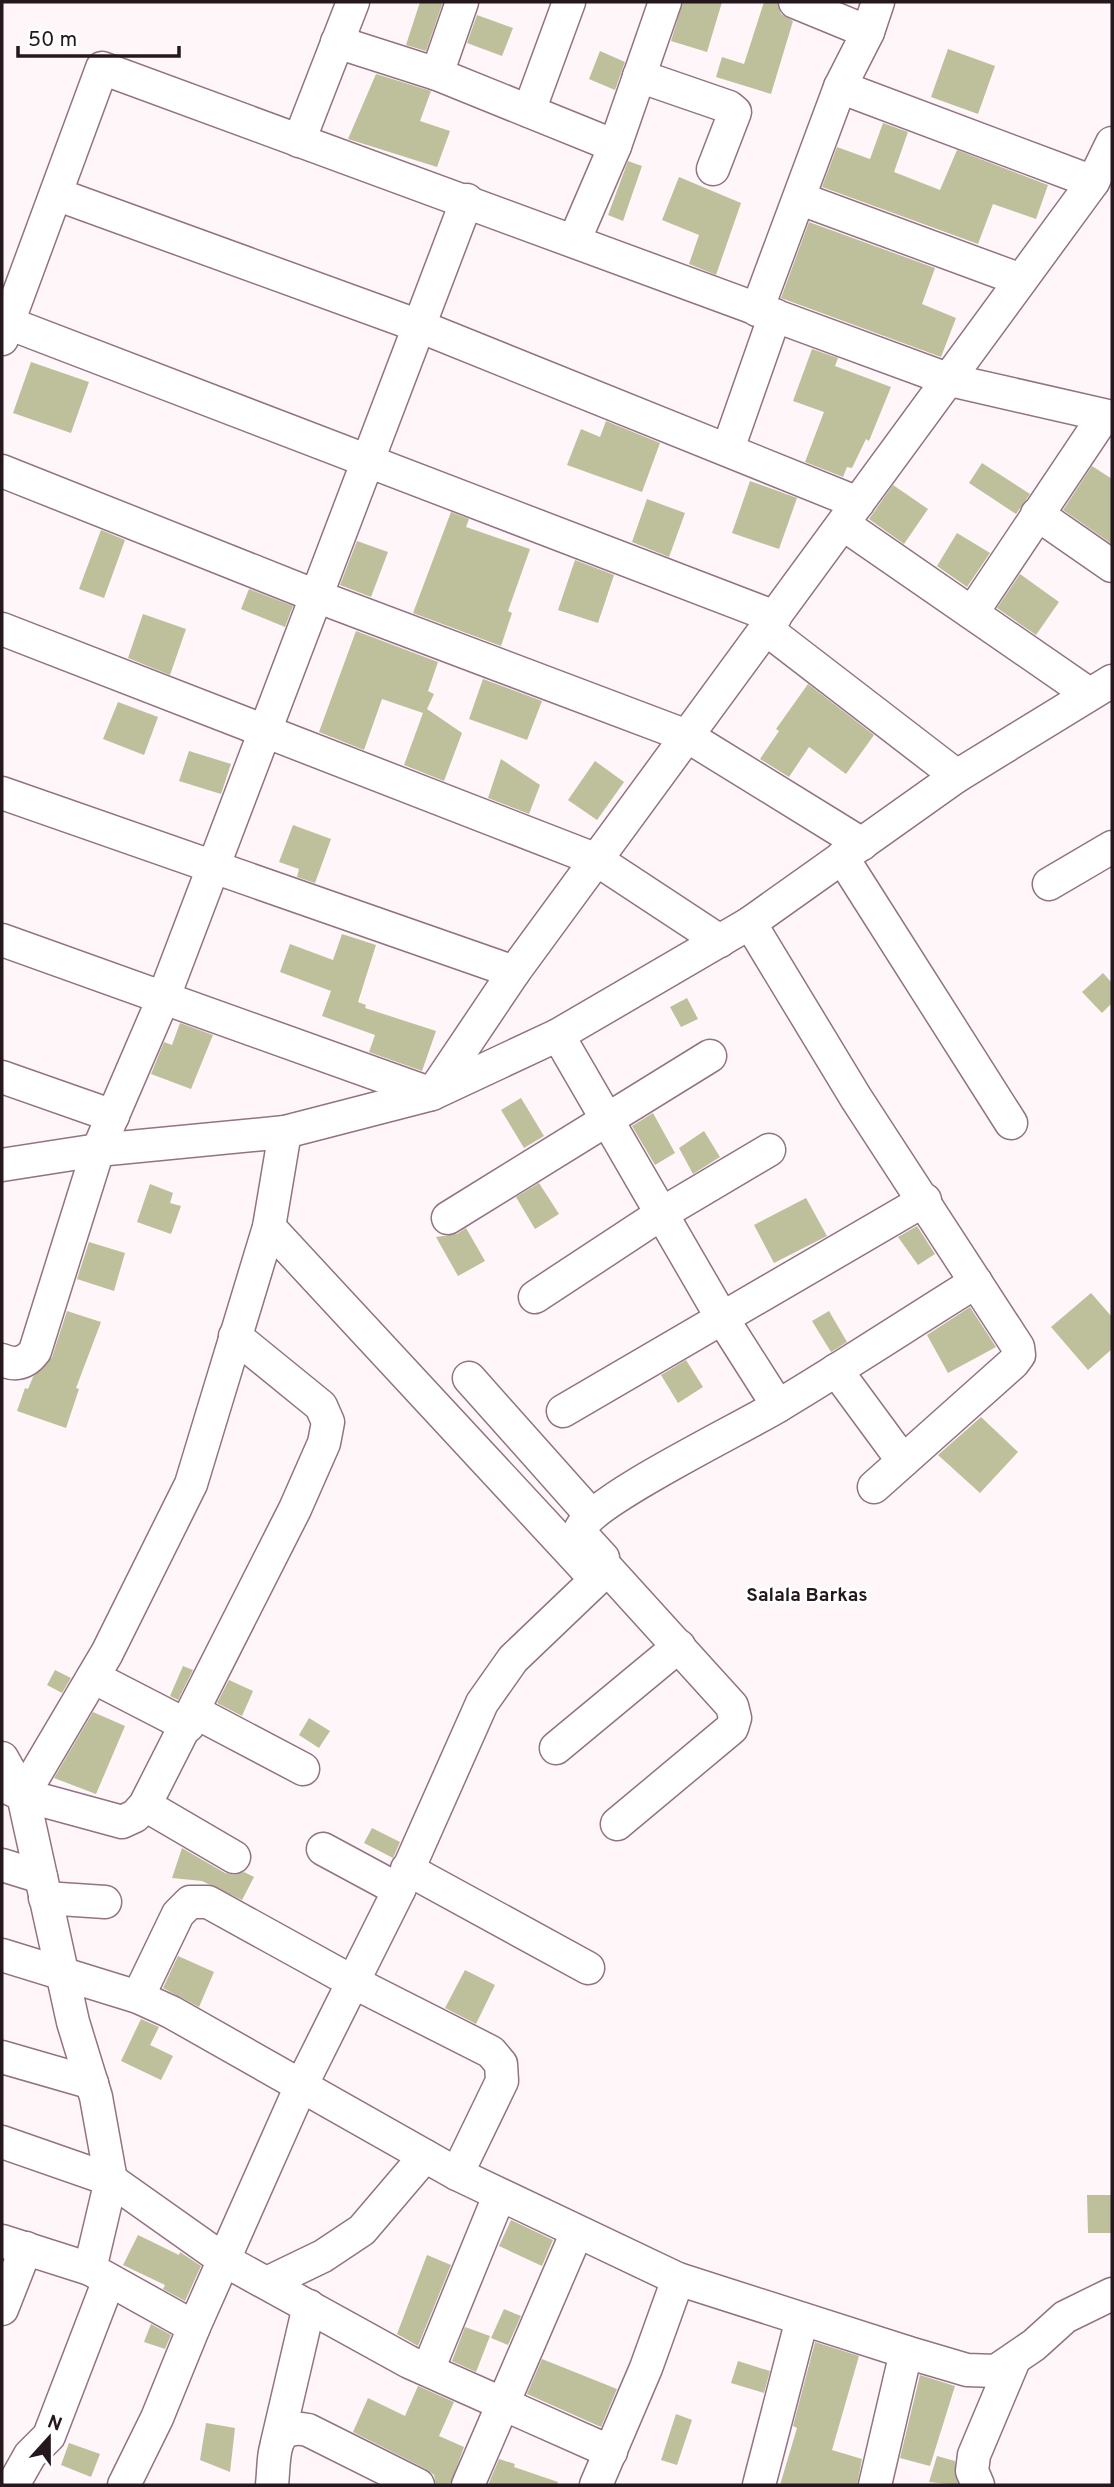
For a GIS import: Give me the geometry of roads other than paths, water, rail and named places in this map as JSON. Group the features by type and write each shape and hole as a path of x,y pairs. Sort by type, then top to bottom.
{"street":[{"path":"299,141 353,2"},
{"path":"437,74 462,2"},
{"path":"529,111 569,2"},
{"path":"575,239 615,146 665,2"},
{"path":"795,2 868,32"},
{"path":"728,449 801,199 840,87 868,32 878,2"},
{"path":"337,43 437,74 615,146"},
{"path":"957,776 770,623 367,460 5,331 102,68 575,239 950,380 1108,417 1037,514 972,613"},
{"path":"639,76 729,107 735,112 713,169"},
{"path":"840,87 1093,182"},
{"path":"432,1094 513,972 1093,182 1112,142"},
{"path":"2,1165 98,1150 285,1132 432,1094 558,1035 750,923 957,776 1101,688 972,613 850,513 728,449 419,326 56,194"},
{"path":"801,199 1021,280"},
{"path":"2,1360 10,1364 23,1363 35,1351 98,1150 163,999 467,200"},
{"path":"2,471 316,596 687,736 852,851 1011,1123"},
{"path":"1037,514 1112,566"},
{"path":"2,629 597,860 719,941"},
{"path":"2,793 513,972"},
{"path":"1049,884 1112,847"},
{"path":"750,923 856,1098 925,1200 1018,1347 1019,1355 874,1487"},
{"path":"2,940 432,1094"},
{"path":"558,1035 722,1318 778,1406"},
{"path":"448,1218 710,1056"},
{"path":"2,1077 113,1116"},
{"path":"13,1790 93,1677 191,1484 269,1227 285,1132"},
{"path":"535,1297 661,1214 769,1150"},
{"path":"563,1410 925,1200"},
{"path":"269,1227 600,1572 679,1646 732,1706 735,1718 732,1728 617,1824"},
{"path":"124,2485 157,2418 194,2327 301,2086 403,1880 482,1703 513,1659 600,1572 603,1558 582,1535 581,1528 591,1515 629,1490 778,1406 976,1282"},
{"path":"13,1790 122,1822 135,1816 145,1805 191,1719 295,1509 324,1443 328,1422 321,1406 235,1336"},
{"path":"836,1370 903,1461"},
{"path":"468,1378 591,1515"},
{"path":"556,1748 679,1646"},
{"path":"93,1677 303,1769"},
{"path":"2,1758 43,1888 62,1975 92,2083 111,2180 100,2274 48,2436 30,2455 13,2485"},
{"path":"145,1805 234,1857"},
{"path":"323,1849 403,1880 588,1968"},
{"path":"2,1865 43,1888 105,1902"},
{"path":"138,1997 178,1914 190,1902 208,1902 353,1982 491,2052 501,2064 502,2081 457,2174"},
{"path":"2,1955 138,1997 499,2196 678,2279 906,2352 967,2370 996,2371 1014,2360 1065,2317 1112,2294"},
{"path":"2,2057 92,2083"},
{"path":"2,2142 111,2180 224,2260 428,2370 611,2452"},
{"path":"267,2283 323,2256 362,2230 425,2156"},
{"path":"428,2370 499,2196"},
{"path":"468,2485 505,2405 577,2232"},
{"path":"2,2309 14,2245 100,2274 194,2327"},
{"path":"596,2485 646,2368 678,2279"},
{"path":"272,2485 277,2443 309,2306"},
{"path":"759,2485 802,2319"},
{"path":"875,2485 906,2352"},
{"path":"978,2485 972,2471 974,2455 1014,2360"},
{"path":"277,2443 283,2432 294,2427 308,2430 418,2485"}],"district":[{"name":"Salala Barkas","path":"807,1596"}]}
